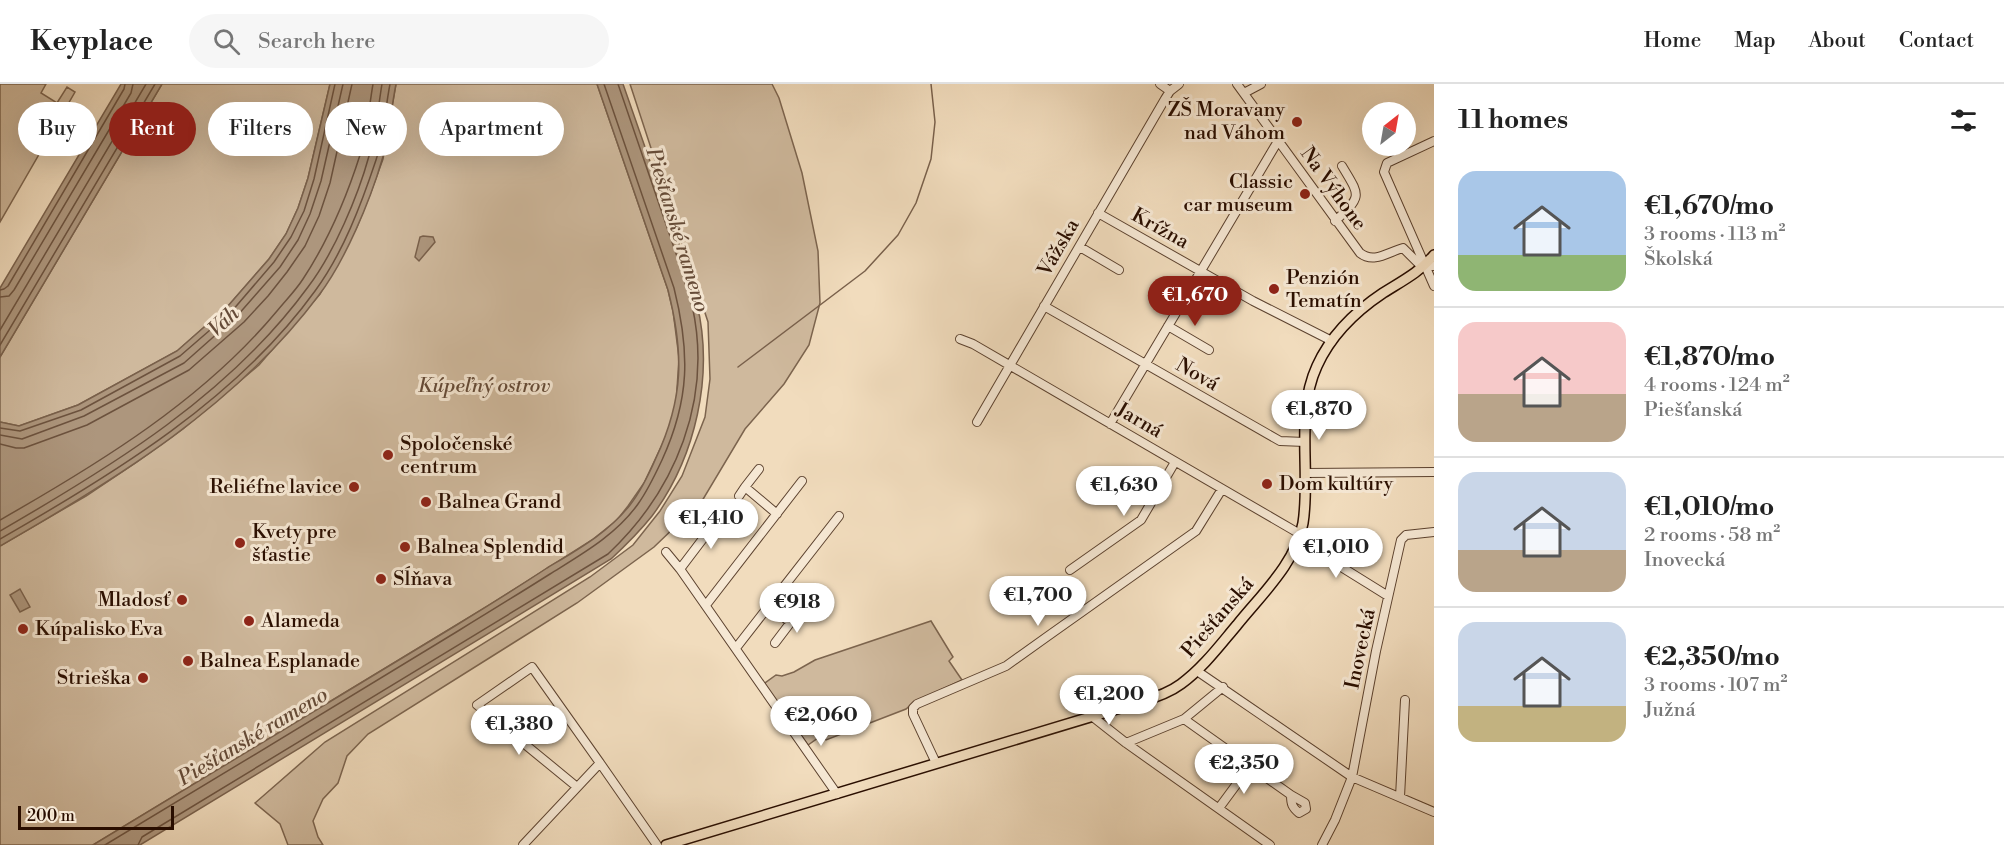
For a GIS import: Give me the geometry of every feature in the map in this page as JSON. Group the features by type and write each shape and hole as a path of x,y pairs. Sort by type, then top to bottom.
{"main road":[{"name":"Piešťanská","path":"666,845 1093,717 1165,693 1183,683 1197,671 1279,573 1299,537 1304,518 1305,442 1310,385 1318,364 1332,341 1358,311 1429,266 1434,255"}],"street":[{"path":"1160,84 1170,91"},
{"name":"Vážska","path":"977,422 1170,91 1179,84"},
{"name":"Na Výhone","path":"1237,84 1335,221 1366,257 1375,258 1403,248 1420,265 1429,266"},
{"path":"1244,93 1261,84"},
{"path":"1110,424 1278,141"},
{"path":"1434,141 1387,162 1384,172 1429,266 1434,286"},
{"name":"Na Výhone","path":"1335,221 1350,208 1357,197 1357,191 1342,166"},
{"name":"Krížna","path":"1098,213 1253,302 1332,341"},
{"path":"1080,247 1119,270"},
{"name":"Nová","path":"1044,306 1280,441 1305,442"},
{"path":"1168,326 1209,350"},
{"name":"Jarná","path":"960,339 973,344 1222,489 1299,537"},
{"path":"1070,570 1141,520 1175,462"},
{"path":"739,496 759,469"},
{"path":"1305,473 1434,472"},
{"path":"706,605 802,481"},
{"path":"745,487 777,514"},
{"path":"936,763 913,714 913,708 917,704 1006,666 1196,531 1222,489"},
{"path":"680,569 707,540 721,515"},
{"path":"736,648 839,516"},
{"path":"1388,596 1402,538 1434,532"},
{"name":"Inovecká","path":"1299,537 1388,596 1352,777 1335,820 1322,845"},
{"path":"666,552 706,605 837,794"},
{"path":"769,606 790,622"},
{"path":"775,643 800,610"},
{"path":"577,787 477,705 532,667 657,845"},
{"path":"1197,671 1352,777 1434,812"},
{"path":"1126,742 1184,719 1223,687"},
{"path":"1400,797 1405,700"},
{"path":"1093,717 1270,845"},
{"path":"1184,719 1291,795"},
{"path":"524,845 600,763"},
{"path":"1219,808 1250,766"}],"green space":[{"path":"0,84 46,84 41,93 55,102 18,102 18,156 38,156 0,222"},
{"path":"162,84 330,84 308,178 298,208 286,234 269,259 228,306 177,351 78,405 19,426 0,422 0,357 119,156 196,156 196,102 151,102"},
{"name":"Kúpeľný ostrov","path":"396,84 597,84 668,290 679,358 676,404 669,430 644,483 617,520 592,540 491,604 93,845 0,845 0,546 86,496 137,462 183,429 259,365 320,294 357,227 384,156 407,156 407,102 393,102"},
{"path":"630,84 772,84 779,98 802,173 818,251 820,303 809,345 784,384 745,429 702,501 654,547 577,603 368,734 347,756 338,783 323,799 313,821 323,845 288,845 280,824 255,803 325,742 590,577 633,545 660,511 682,476 705,417 710,379 708,322"},
{"path":"67,87 75,92 69,102 58,102"},
{"path":"931,621 953,657 949,661 962,680 913,703 906,709 826,740 821,736 808,745 765,685 776,675 782,676 794,672 815,660"}],"water":[{"path":"121,84 162,84 151,102 110,102"},
{"path":"330,84 396,84 393,102 326,102"},
{"path":"597,84 623,84 688,269 702,331 702,387 690,442 680,468 652,516 611,559 140,845 93,845 581,548 612,524 638,494 656,458 672,415 678,375 677,334 668,290"},
{"path":"109,104 109,156 119,156 0,357 0,288 78,156 97,156 97,124"},
{"name":"Váh","path":"325,105 325,156 383,156 371,194 338,265 319,295 287,335 213,405 173,437 88,494 0,546 0,422 19,426 78,405 177,351 228,306 269,259 286,234 308,178"},
{"path":"420,237 433,237 435,242 419,261 415,257"},
{"path":"20,589 30,607 20,612 10,595"}],"waterway":[{"path":"738,367 865,271 898,235 916,203 931,159 935,122 931,84"}],"place":[{"name":"ZŠ Moravany nad Váhom","path":"1297,122"},
{"name":"Classic car museum","path":"1305,194"},
{"name":"Penzión Tematín","path":"1274,289"},
{"name":"Spoločenské centrum","path":"388,455"},
{"name":"Dom kultúry","path":"1267,484"},
{"name":"Reliéfne lavice","path":"354,487"},
{"name":"Balnea Grand","path":"426,502"},
{"name":"Kvety pre šťastie","path":"240,543"},
{"name":"Balnea Splendid","path":"405,547"},
{"name":"Sĺňava","path":"381,579"},
{"name":"Mladosť","path":"182,600"},
{"name":"Alameda","path":"249,621"},
{"name":"Kúpalisko Eva","path":"23,629"},
{"name":"Balnea Esplanade","path":"188,661"},
{"name":"Strieška","path":"143,678"}],"water label":[{"name":"Piešťanské rameno","path":"677,230"},
{"name":"Piešťanské rameno","path":"253,737"}]}
